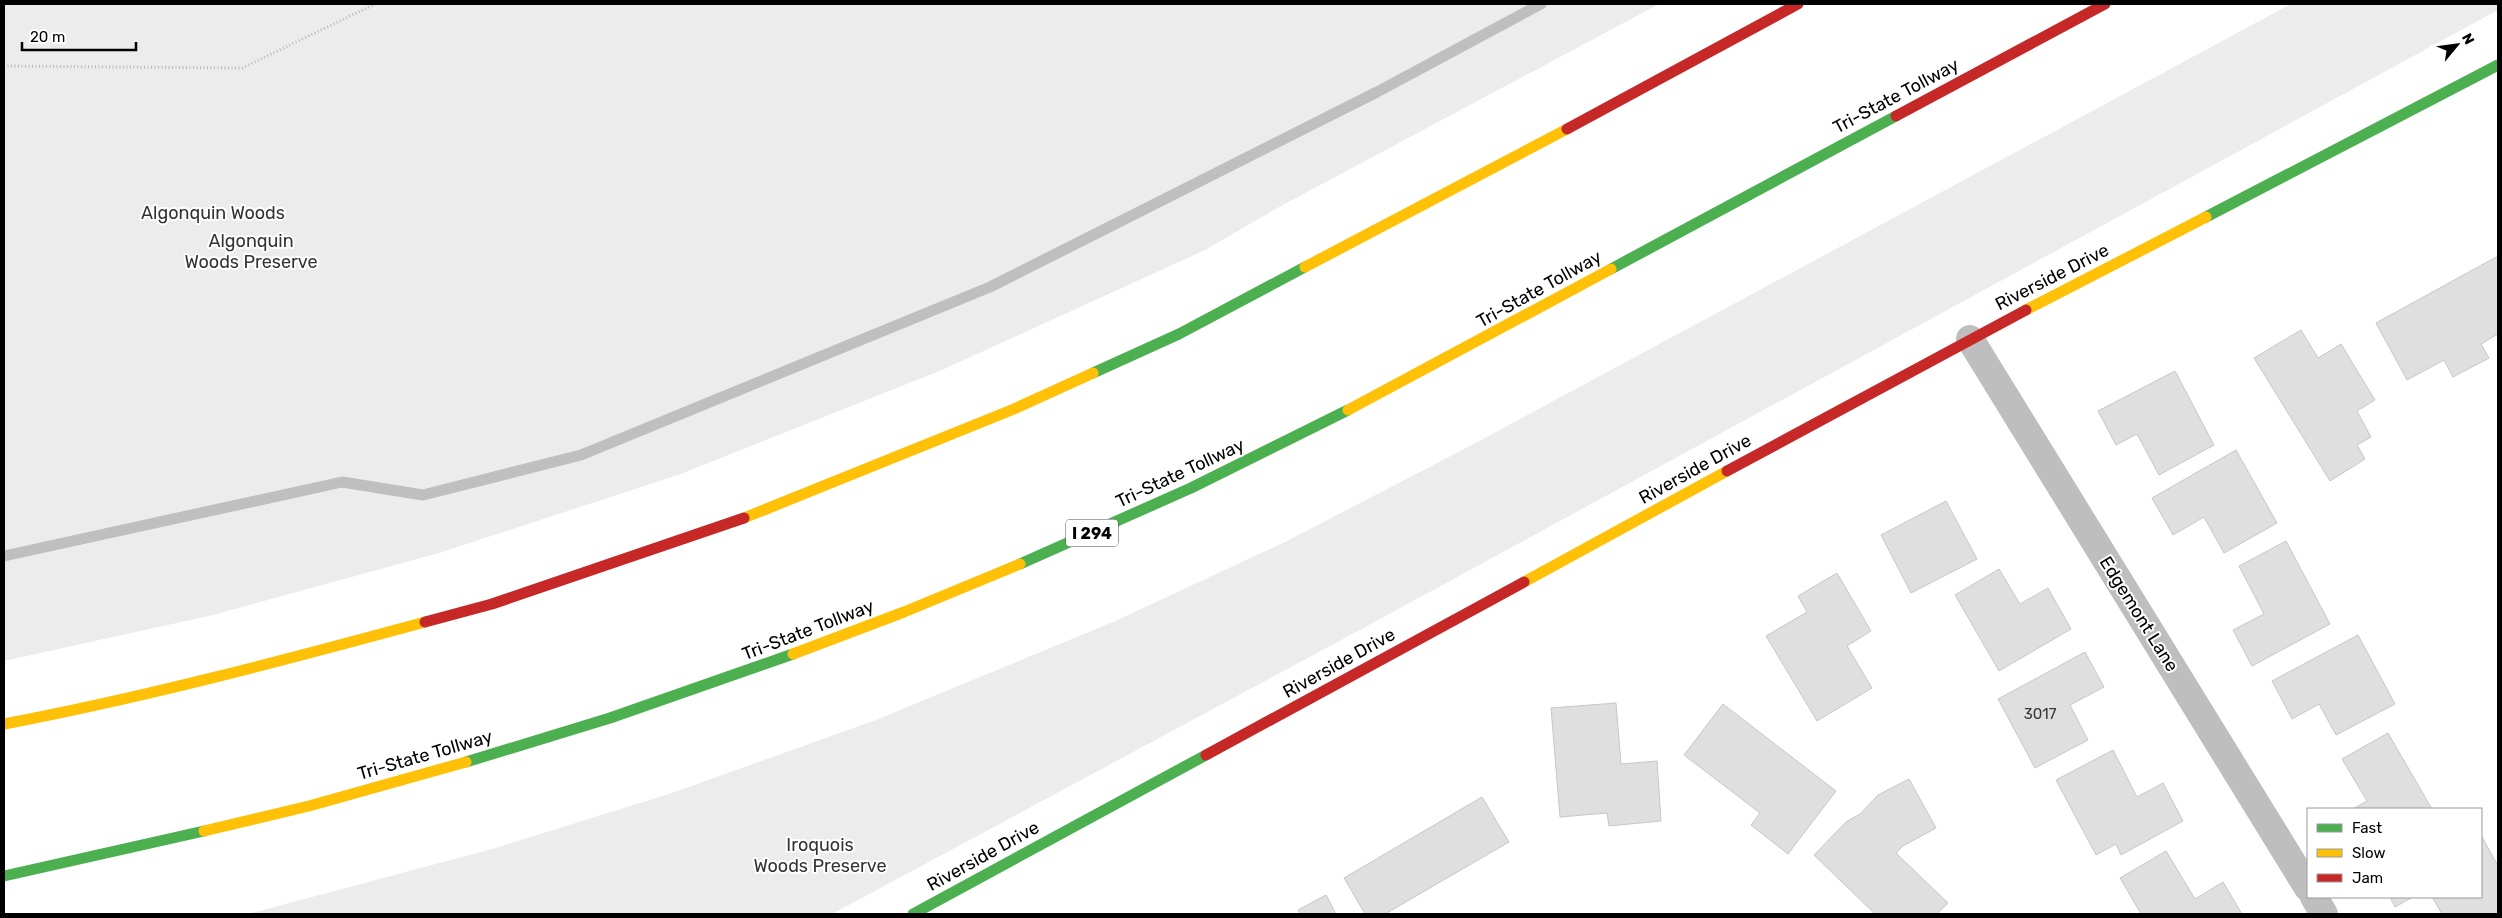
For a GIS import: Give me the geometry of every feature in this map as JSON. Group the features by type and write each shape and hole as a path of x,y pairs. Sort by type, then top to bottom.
{"main road":[{"path":"4,724 92,707 283,661 492,604 763,511 1014,409 1180,334 1553,137 1798,4"},
{"name":"Tri-State Tollway","path":"4,876 304,808 611,719 783,660 1000,573 1187,490 1339,416 2105,4"},
{"name":"Riverside Drive","path":"913,914 1970,339 2498,65"}],"street":[{"name":"Edgemont Lane","path":"1970,339 2307,886"},
{"path":"2315,898 2324,914"}],"path":[{"path":"4,66 242,68 375,4"}],"green space":[{"name":"Algonquin Woods","path":"4,4 1659,4 1281,206 1205,250 942,370 678,475 439,553 213,615 4,661"},
{"name":"Iroquois Woods Preserve","path":"2291,4 2498,4 2498,10 1358,631 832,914 248,914 492,849 669,794 876,720 1113,622 1285,542 1468,447"}],"building":[{"path":"2498,256 2498,334 2481,344 2489,358 2453,377 2444,360 2407,380 2376,323"},
{"path":"2301,330 2318,358 2341,344 2375,400 2357,411 2371,437 2357,445 2365,459 2330,481 2254,358"},
{"path":"2175,371 2214,445 2159,475 2137,434 2116,445 2098,411"},
{"path":"2236,450 2277,523 2224,553 2204,517 2173,535 2152,498"},
{"path":"1946,501 1977,559 1911,593 1881,535"},
{"path":"2286,541 2330,624 2252,666 2233,630 2264,614 2239,566"},
{"path":"1999,569 2020,604 2048,588 2071,629 1999,671 1955,595"},
{"path":"1837,573 1871,631 1847,646 1872,688 1817,721 1766,636 1807,612 1798,596"},
{"path":"2358,635 2395,704 2336,735 2319,704 2292,719 2272,681"},
{"path":"2085,652 2104,687 2070,705 2088,740 2035,768 1998,699"},
{"path":"1616,703 1621,764 1657,761 1661,821 1609,826 1607,813 1560,817 1551,708"},
{"path":"1723,704 1836,791 1788,854 1751,825 1760,813 1684,755"},
{"path":"2388,733 2431,808 2355,808 2367,801 2342,759"},
{"path":"2113,750 2137,797 2163,783 2183,821 2121,855 2116,844 2096,855 2056,780"},
{"path":"1909,779 1936,828 1903,846 1896,853 1948,903 1937,914 1875,914 1814,855 1846,822 1860,814 1878,795"},
{"path":"1482,797 1509,842 1385,914 1365,914 1344,878"},
{"path":"2482,837 2498,866 2498,914 2442,914 2433,898 2482,898"},
{"path":"2166,851 2195,899 2223,882 2242,914 2141,914 2120,878"},
{"path":"1326,895 1336,914 1301,914 1298,910"},
{"path":"2390,898 2411,898 2395,907"}],"waterway":[{"path":"4,556 342,482 423,495 581,455 990,287 1377,92 1541,4"}],"traffic: fast":[{"path":"2206,217 2498,65"},
{"path":"1611,269 1896,116"},
{"path":"1093,373 1179,334 1305,267"},
{"path":"1020,564 1191,488 1348,410"},
{"path":"466,762 610,718 793,654"},
{"path":"913,914 1206,755"},
{"path":"4,876 204,831"}],"traffic: slow":[{"path":"1305,267 1567,129"},
{"path":"2026,310 2206,217"},
{"path":"1348,410 1611,269"},
{"path":"744,518 1014,409 1093,373"},
{"path":"1524,582 1727,471"},
{"path":"793,654 904,612 1020,564"},
{"path":"4,724 163,690 425,622"},
{"path":"204,831 309,806 466,762"}],"traffic: jam":[{"path":"1567,129 1798,4"},
{"path":"1896,116 2105,4"},
{"path":"1727,471 2026,310"},
{"path":"425,622 492,604 744,518"},
{"path":"1206,755 1524,582"}],"park label":[{"name":"Algonquin Woods Preserve","path":"251,251"}]}
